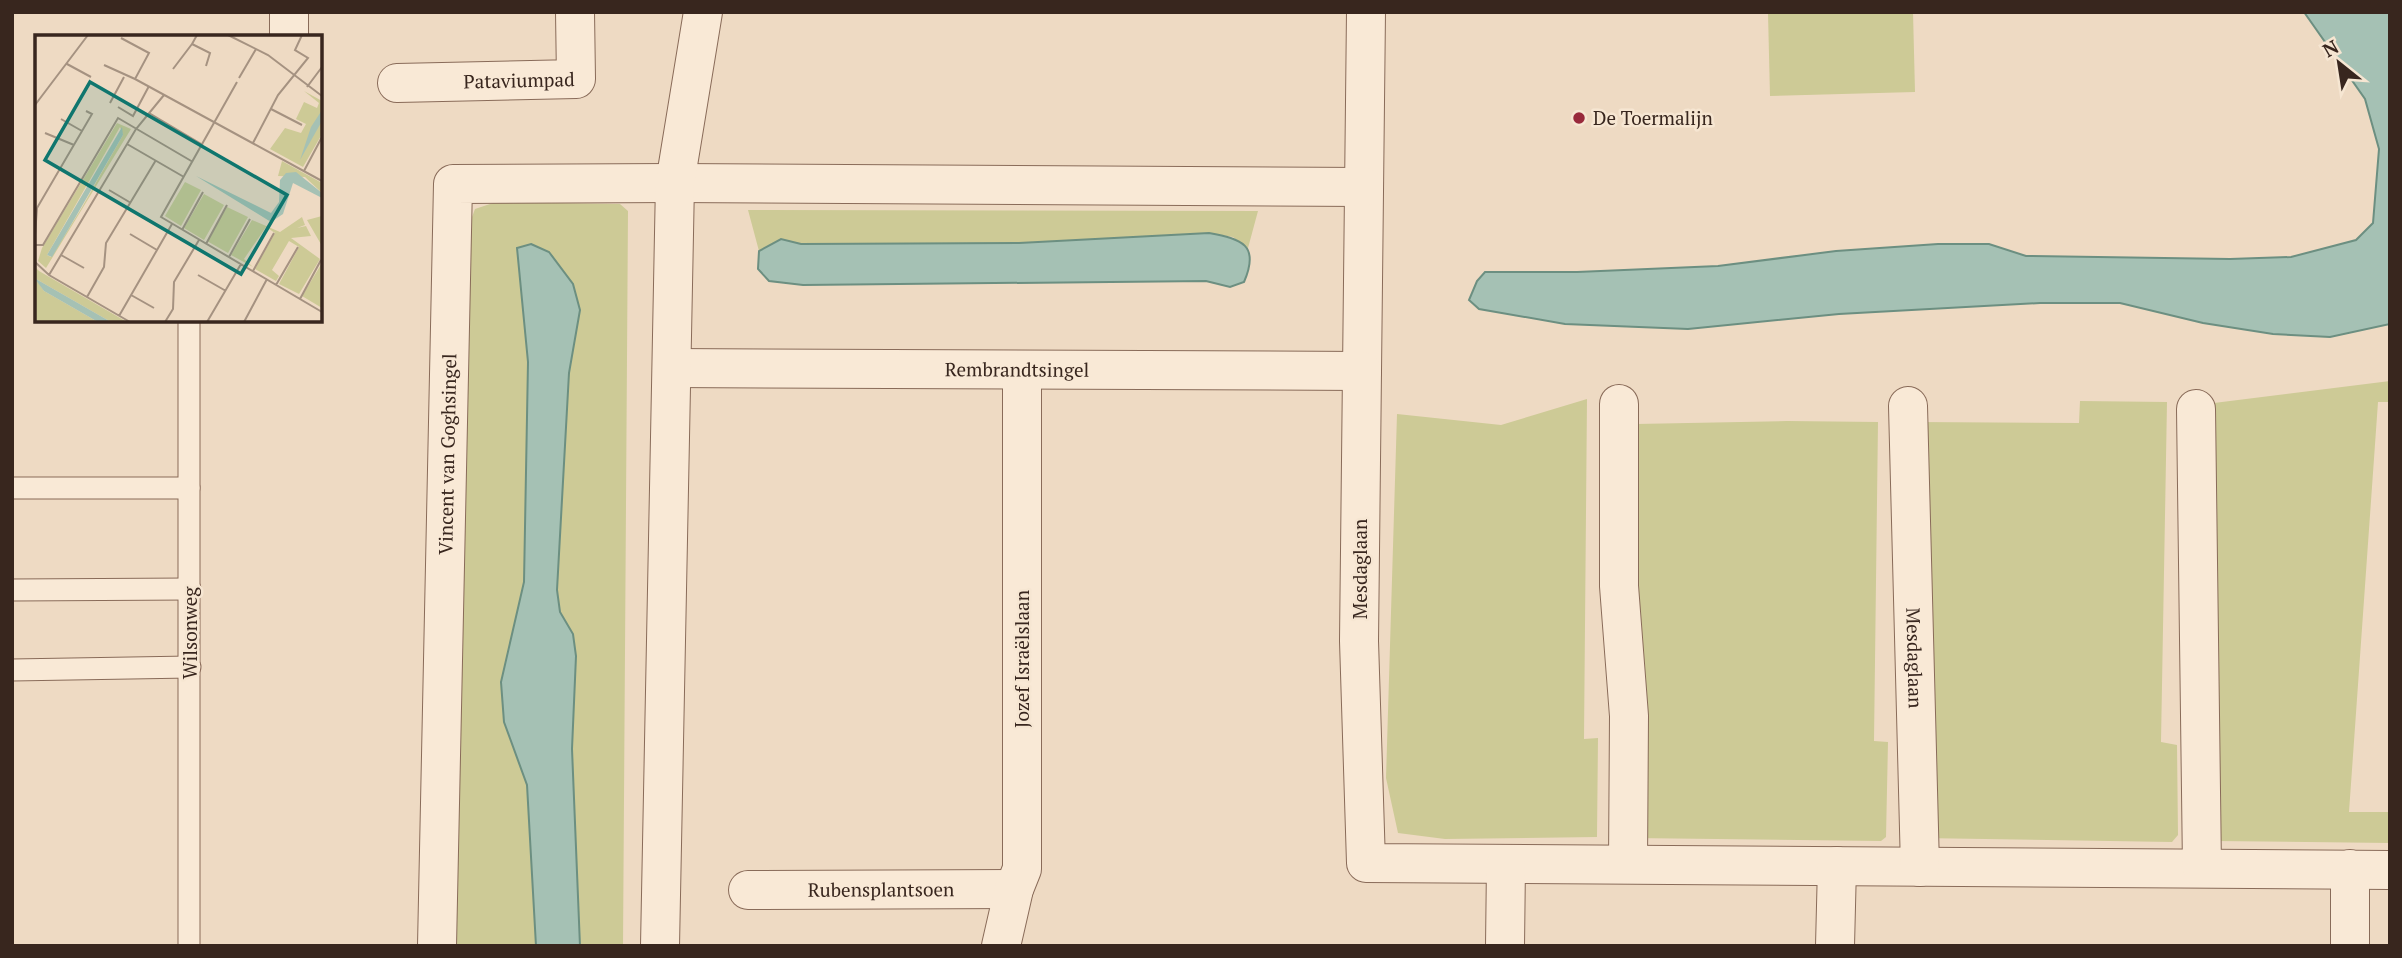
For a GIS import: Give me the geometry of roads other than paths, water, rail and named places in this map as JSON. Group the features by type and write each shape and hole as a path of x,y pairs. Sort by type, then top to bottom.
{"street":[{"path":"289,12 289,35"},
{"name":"Pataviumpad","path":"397,83 576,79 575,12"},
{"path":"660,946 675,183 703,12"},
{"name":"Mesdaglaan","path":"1366,12 1359,641 1366,863 2390,870"},
{"path":"675,183 1364,187"},
{"name":"Vincent van Goghsingel","path":"437,946 453,184 675,183"},
{"name":"Rembrandtsingel","path":"672,368 1362,371"},
{"name":"Jozef Israëlslaan","path":"1001,946 1014,889 1022,869 1022,370"},
{"path":"1619,404 1619,586 1629,716 1628,864"},
{"name":"Mesdaglaan","path":"1908,406 1920,867"},
{"path":"2196,409 2202,868"},
{"path":"1505,946 1506,864"},
{"path":"1835,946 1837,866"},
{"path":"2350,869 2350,946"},
{"name":"Rubensplantsoen","path":"748,890 1014,889"}],"lane":[{"name":"Wilsonweg","path":"189,946 190,322"},
{"path":"12,488 190,488"},
{"path":"12,590 190,589"},
{"path":"12,670 190,667"}],"place":[{"name":"De Toermalijn","path":"1579,118"}]}
